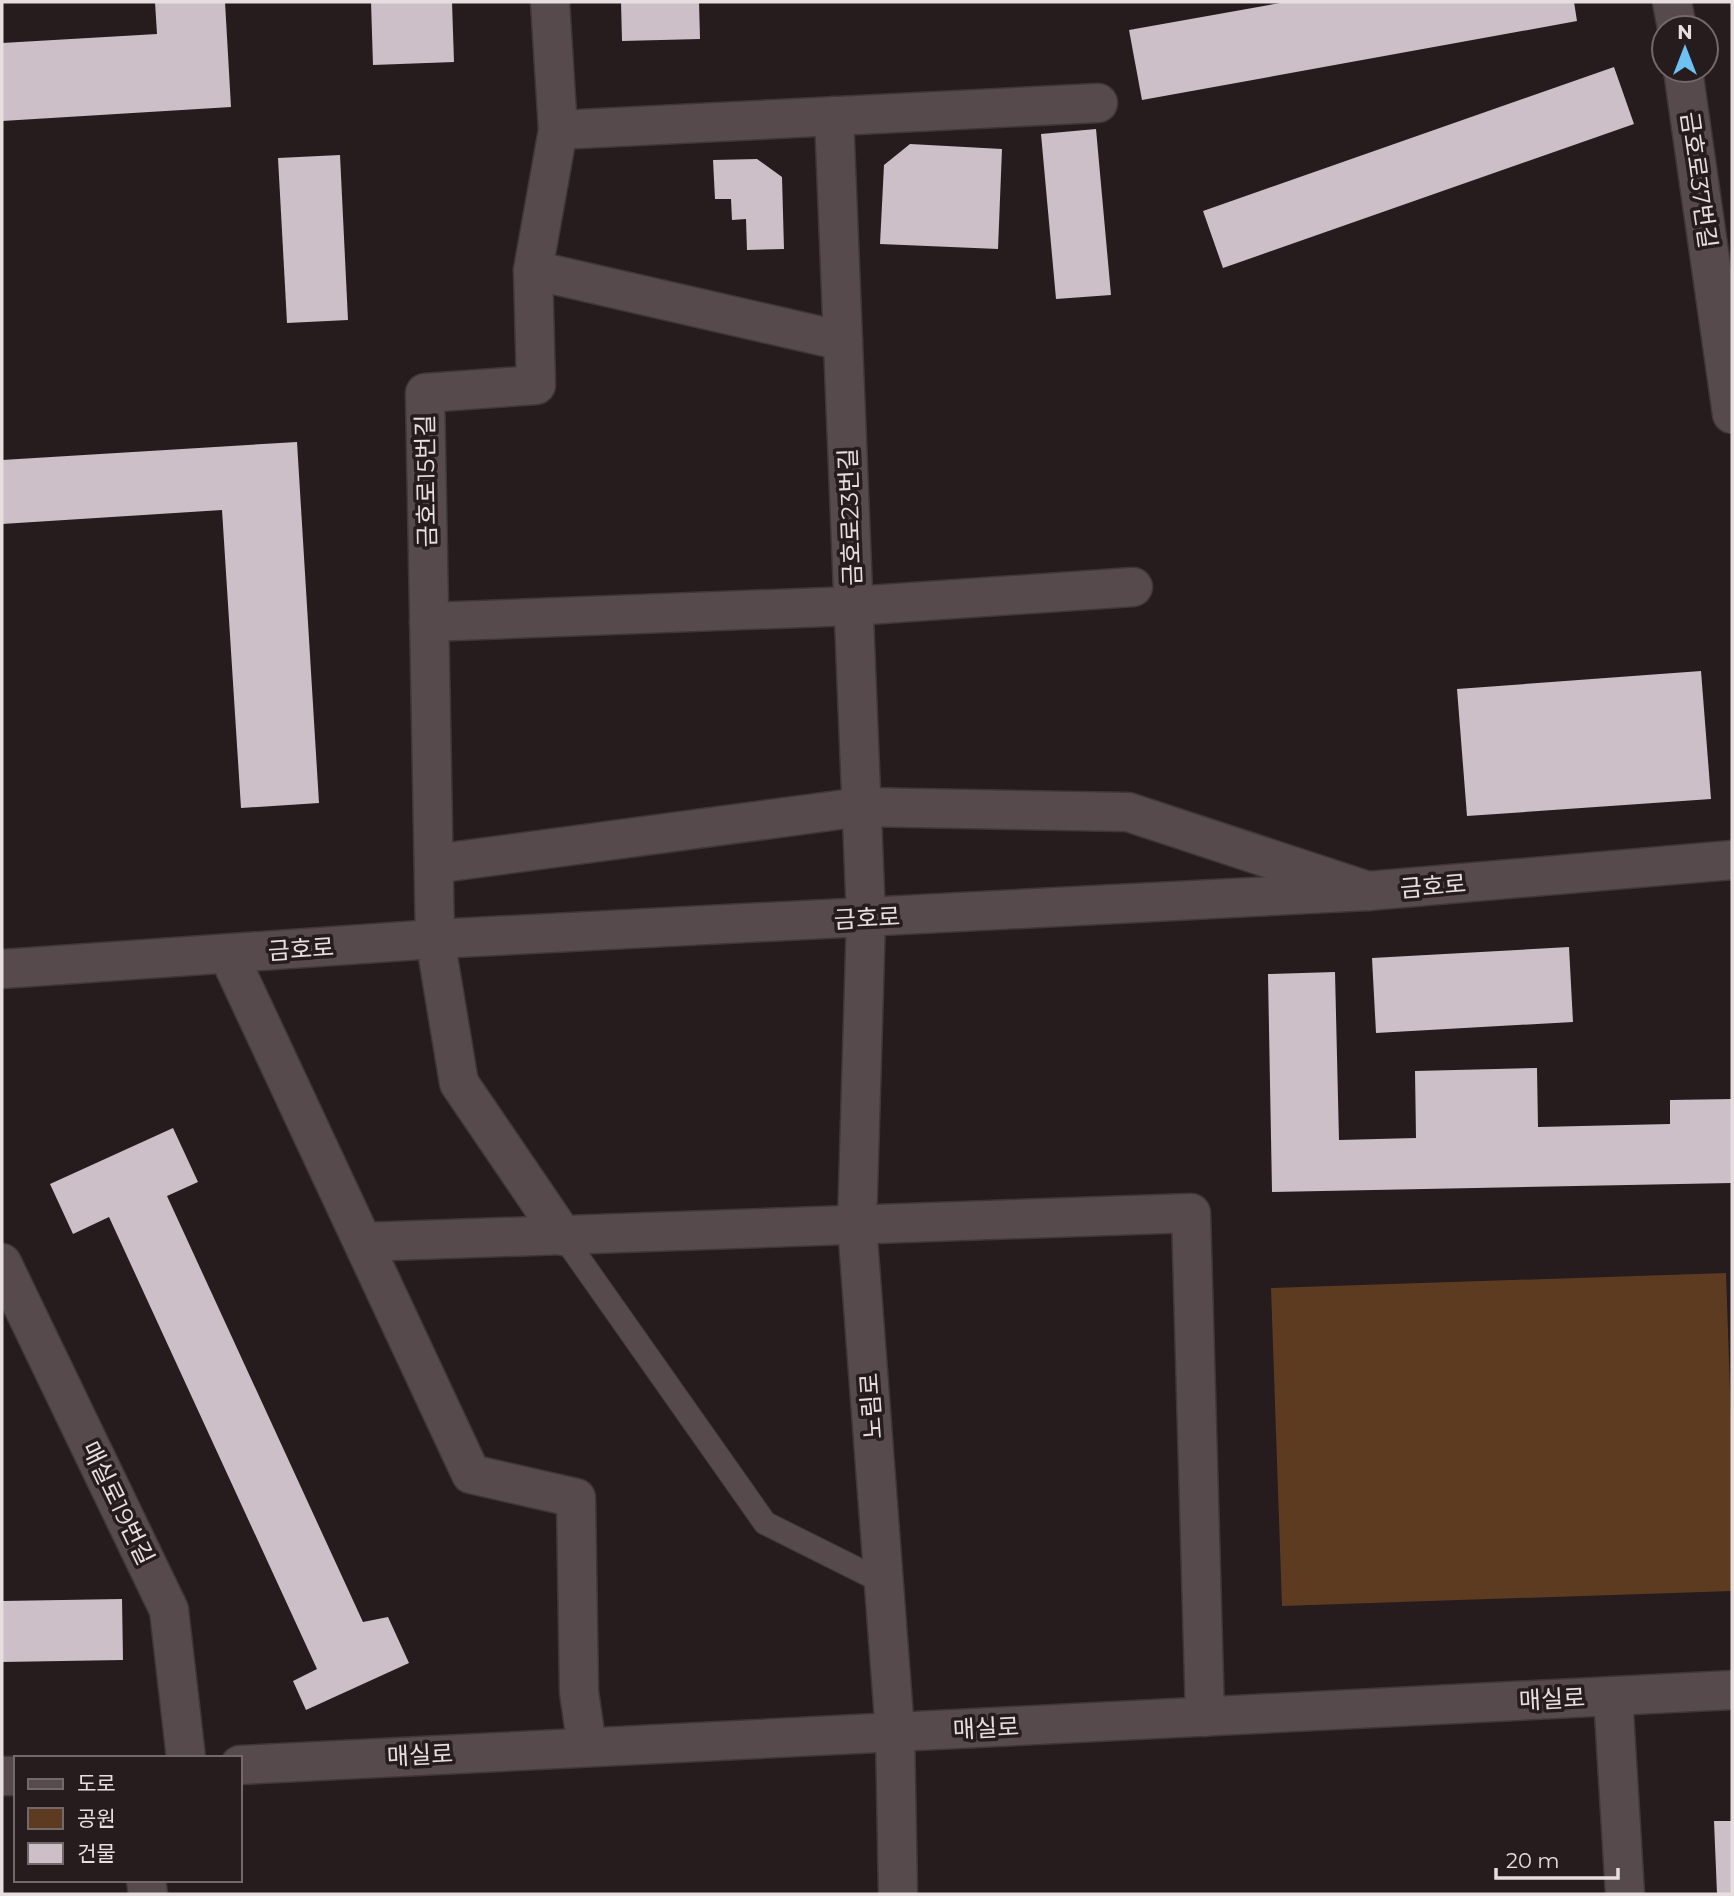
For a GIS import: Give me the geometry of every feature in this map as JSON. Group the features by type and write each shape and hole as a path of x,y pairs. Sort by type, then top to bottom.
{"street":[{"name":"금호로15번길","path":"550,2 558,130 533,270 536,385 425,393 435,939 459,1083 563,1236"},
{"name":"금호로37번길","path":"1685,84 1732,414"},
{"path":"558,130 1098,103"},
{"name":"금호로23번길","path":"834,116 866,918"},
{"path":"533,270 843,341"},
{"path":"429,622 853,606 1133,587"},
{"path":"434,864 861,807 1128,812 1368,891"},
{"name":"금호로","path":"2,969 435,939 1368,891 1732,860"},
{"name":"노림로","path":"866,918 858,1225 895,1732 898,1894"},
{"path":"228,954 471,1474 576,1498 579,1692 587,1747"},
{"path":"363,1242 1191,1213 1205,1717"},
{"name":"매실로19번길","path":"2,1263 169,1610 186,1756"},
{"name":"매실로","path":"242,1765 1732,1690"},
{"path":"1613,1696 1625,1894"}],"lane":[{"path":"563,1236 765,1523 883,1582"}],"green space":[{"path":"1726,1273 1732,1449 1732,1591 1282,1606 1271,1288"}],"building":[{"path":"155,2 225,2 231,107 2,121 2,43 157,34"},
{"path":"371,2 452,2 454,62 373,65"},
{"path":"621,2 699,2 700,39 622,41"},
{"path":"1286,2 1574,2 1577,21 1142,100 1129,30"},
{"path":"1614,67 1634,124 1223,268 1203,211"},
{"path":"1096,129 1111,295 1056,299 1041,134"},
{"path":"910,144 1002,149 998,249 880,244 884,165"},
{"path":"340,155 348,320 287,323 278,158"},
{"path":"757,159 782,177 784,249 747,250 746,219 732,220 731,199 715,199 713,160"},
{"path":"297,442 319,803 241,808 222,510 2,524 2,460"},
{"path":"1701,671 1711,799 1467,816 1457,689"},
{"path":"1569,947 1573,1022 1376,1033 1372,958"},
{"path":"1335,972 1339,1140 1416,1138 1415,1071 1537,1068 1538,1127 1670,1124 1670,1100 1732,1099 1732,1183 1272,1192 1268,974"},
{"path":"173,1128 198,1182 167,1196 363,1622 388,1617 409,1663 306,1710 293,1681 317,1669 109,1217 73,1234 50,1184"},
{"path":"122,1599 123,1660 2,1662 2,1601"},
{"path":"1714,1821 1732,1821 1732,1894 1717,1894"}]}
